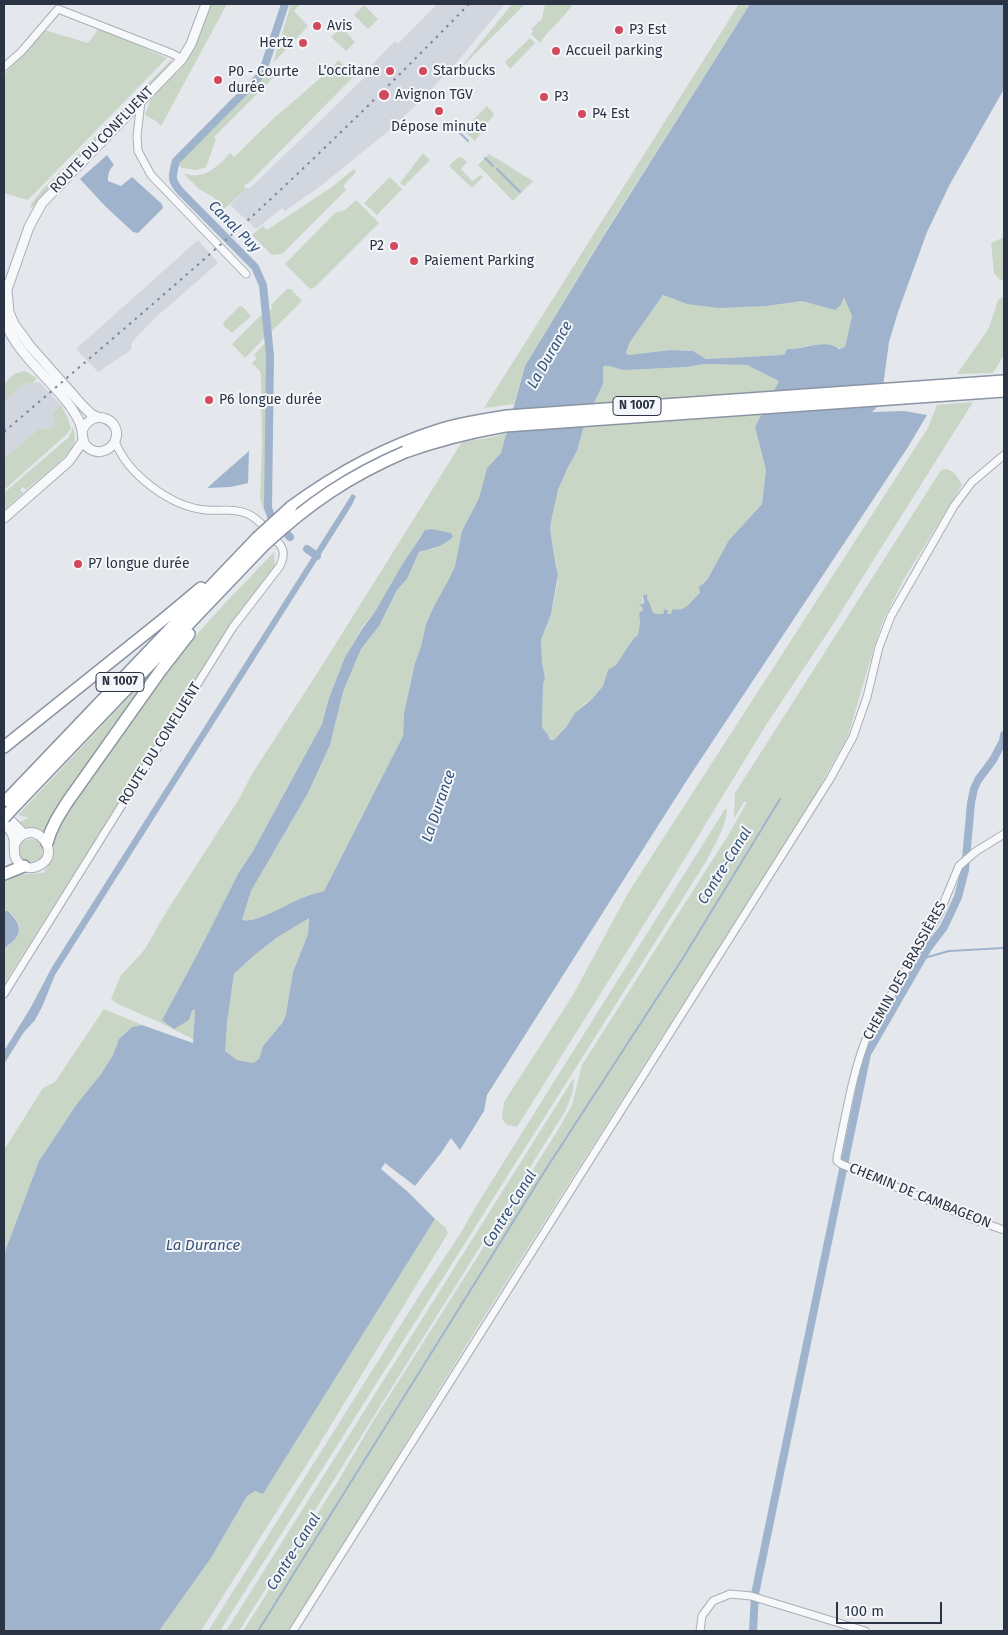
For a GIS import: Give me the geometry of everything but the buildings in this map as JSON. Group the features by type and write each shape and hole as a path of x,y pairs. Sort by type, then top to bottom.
{"highway":[{"name":"N 1007","path":"5,810 209,604 260,541 291,507 343,472 376,454 408,440 440,430 507,416 1004,381"},
{"name":"N 1007","path":"5,810 236,561 260,541 321,497 380,463 428,443 505,426 1004,391"},
{"path":"4,747 236,561"},
{"path":"47,843 54,822 68,801 161,670 193,630 209,604"},
{"path":"4,874 24,866"}],"street":[{"name":"ROUTE DU CONFLUENT","path":"4,298 29,227 42,203 182,59 191,44 206,4"},
{"path":"4,67 21,52 58,9 182,59"},
{"path":"141,100 142,105 137,136 138,151 150,175 246,274"},
{"path":"8,283 7,303 14,324 30,346 82,405 91,414 112,423 116,432 115,441 112,446 69,461"},
{"path":"4,318 6,326 20,348 70,406 80,424 85,445 97,451 111,452 123,458"},
{"path":"82,430 88,421 97,417"},
{"path":"4,518 69,461 83,441"},
{"path":"115,441 123,458"},
{"path":"293,1631 830,779 853,738 891,616 954,506 972,482 1004,454"},
{"name":"ROUTE DU CONFLUENT","path":"4,994 233,627 280,566 283,558 281,546 250,515 237,510 207,510 176,501 160,493 123,458"},
{"path":"5,810 24,834"},
{"path":"4,822 14,837 14,845 14,855 16,860 24,866 35,867 45,861 48,855 47,843 40,835 35,833 20,836 14,845"},
{"name":"CHEMIN DES BRASSIÈRES","path":"842,1164 861,1051 868,1034 938,914 956,870 966,859 1004,834"},
{"name":"CHEMIN DE CAMBAGEON","path":"842,1164 975,1220 1004,1230"},
{"path":"700,1631 702,1616 713,1601 730,1594 755,1597 865,1631"}],"shaded area":[{"path":"437,4 505,4 458,61 391,129 318,188 285,211 282,208 256,229 230,205 370,72 368,69 395,41 398,44"},
{"path":"198,240 218,263 156,317 132,342 131,350 98,372 76,349"},
{"path":"39,382 61,405 52,413 55,419 54,426 50,429 40,428 4,458 4,402 24,384"}],"green space":[{"path":"210,4 227,4 161,126 145,115 151,99 192,51"},
{"path":"291,4 300,4 294,11 308,26 273,63"},
{"path":"512,4 525,4 461,67"},
{"path":"545,4 573,4 540,43 531,34 533,31 531,29 542,19"},
{"path":"739,4 750,4 606,231 525,366 514,404 484,408"},
{"path":"364,5 378,19 368,29 354,15"},
{"path":"342,27 355,42 346,51 331,37"},
{"path":"99,28 167,58 28,200 4,193 4,75 45,30 88,43"},
{"path":"530,38 535,43 510,69 505,62"},
{"path":"172,59 169,68 50,187 36,205 30,208 43,189"},
{"path":"338,60 354,76 244,186 246,189 224,209 213,197 199,189 183,173 191,175 204,174 215,168 230,153 234,157 274,118 332,68"},
{"path":"271,68 279,71 278,73 214,137 216,139 206,167 197,170 182,168 178,164 262,79 268,76"},
{"path":"487,106 494,114 475,141 463,130"},
{"path":"423,153 430,160 404,186 400,183"},
{"path":"489,154 533,181 513,201 478,165"},
{"path":"461,157 467,162 461,169 472,181 481,175 483,177 472,188 449,166 457,158"},
{"path":"354,169 356,172 343,186 346,190 282,254 272,255 252,235 263,226 267,230 332,187"},
{"path":"390,177 402,189 377,215 364,203"},
{"path":"356,200 379,223 315,287 309,288 285,264 335,213 345,210"},
{"path":"1004,237 1004,280 1000,280 994,273 991,243"},
{"path":"287,289 291,289 302,301 269,334 268,313 272,308 271,305"},
{"path":"663,295 687,304 767,306 802,301 835,309 844,296 852,316 845,347 841,348 812,345 787,349 785,354 782,355 706,359 693,351 671,350 628,355 626,352 630,342"},
{"path":"1004,296 1004,355 993,373 957,374 989,328 998,300"},
{"path":"240,306 251,316 232,333 223,323"},
{"path":"266,314 267,335 245,358 232,344 261,315 263,317"},
{"path":"266,344 266,509 264,511 260,498 262,445 261,375 260,371 252,363 257,358 254,355"},
{"path":"704,364 747,365 779,381 755,427 766,470 762,504 729,540 707,580 702,583 700,593 687,607 671,614 654,614 645,596 642,597 643,610 639,613 638,635 628,645 616,665 608,670 603,686 592,699 584,704 554,740 550,740 542,727 543,684 545,678 541,640 551,614 558,582 557,565 550,528 558,490 577,451 585,422 603,384 602,372 604,366 625,370 687,367"},
{"path":"25,371 37,378 33,383 24,384 4,402 4,384 14,374"},
{"path":"973,402 832,626 766,725 517,1127 507,1125 502,1119 504,1102 573,995 628,893 928,428 937,405"},
{"path":"61,405 71,428 67,434 4,490 4,458 40,428 50,429 54,426 55,419 52,413"},
{"path":"73,427 75,441 71,448 53,468 26,490 23,487 20,490 23,493 4,510 4,493 69,437"},
{"path":"507,433 501,454 487,468 479,498 462,531 455,566 426,624 404,713 403,736 324,891 307,896 264,916 242,920 251,891 308,793 330,745 343,692 361,649 379,626 397,590 407,579 419,552 433,549 448,542 451,533 421,535 345,657 329,698 322,724 253,851 239,872 162,1020 189,1020 192,1011 195,1009 195,1040 111,999 121,975 148,944 165,914 239,799 252,774 462,442"},
{"path":"946,469 956,475 962,485 904,579 883,621 848,736 811,802 482,1320 289,1631 243,1631 340,1478 372,1423 558,1130 572,1105 582,1065 729,834 747,802 744,802 734,818 735,793 941,470"},
{"path":"274,552 275,568 231,625 4,984 4,948 14,940 19,931 19,926 9,911 4,911 4,881 14,875 43,873 52,860 54,839 58,826 131,720 188,645"},
{"path":"153,671 154,673 46,833 20,826 21,821 29,818 18,815"},
{"path":"725,809 727,809 726,816 722,829 707,860 220,1631 208,1631 462,1231"},
{"path":"31,839 36,840 42,846 42,856 36,862 31,863 26,862 20,856 19,851 20,846 26,840"},
{"path":"309,917 308,934 293,972 283,1022 263,1046 259,1059 253,1063 237,1060 224,1051 234,974 276,938"},
{"path":"104,1009 142,1025 132,1027 119,1039 113,1055 101,1074 76,1105 39,1161 4,1254 4,1150 43,1088 55,1082"},
{"path":"573,1079 573,1091 566,1110 239,1631 226,1631"},
{"path":"435,1219 445,1227 448,1233 317,1448 201,1631 159,1631 211,1558 247,1495 255,1491 263,1494"}],"water":[{"name":"La Durance","path":"750,4 1004,4 1004,89 950,184 927,232 889,342 879,405 872,412 904,411 927,415 908,447 687,780 487,1095 484,1111 460,1150 451,1138 415,1186 385,1163 381,1169 435,1219 263,1494 255,1491 247,1496 211,1558 159,1631 4,1631 4,1254 39,1161 76,1105 101,1074 113,1055 119,1039 132,1027 142,1025 193,1043 195,1009 192,1011 189,1020 174,1029 162,1020 239,872 253,851 322,724 329,698 345,657 425,530 432,529 451,533 453,537 446,543 419,552 407,579 397,590 379,626 361,649 343,692 330,745 308,793 251,891 242,920 256,919 307,896 324,891 403,736 404,713 426,624 455,566 462,531 479,498 487,468 501,453 525,366 603,237","holes":["663,295 687,304 719,308 767,306 802,301 835,310 841,305 844,297 852,316 845,347 839,349 827,344 821,344 787,349 785,354 782,355 706,359 693,351 671,350 628,355 626,352 630,342","704,364 747,365 779,381 755,427 766,470 762,504 729,540 707,580 699,587 700,593 685,608 673,609 671,614 667,614 668,611 665,609 663,614 656,614 653,612 647,599 647,594 643,596 644,603 638,606 642,606 643,610 639,613 638,635 628,646 616,665 608,670 603,686 592,699 575,713 567,726 554,740 550,740 542,727 543,684 545,678 541,640 551,614 558,575 550,528 558,490 577,451 585,422 603,384 604,366 625,370 687,367","309,918 308,934 293,972 283,1022 263,1046 259,1059 253,1063 237,1060 225,1051 234,974 276,938"]},
{"path":"107,155 114,165 109,172 108,181 121,186 132,177 162,204 163,208 138,233 133,232 105,206 80,179"},
{"path":"249,451 248,483 231,487 207,488"},
{"path":"352,494 356,496 352,505 55,975 35,1020 24,1032 4,1064 4,1051 31,1007 52,967"},
{"path":"4,911 8,911 13,916 19,926 19,931 14,940 4,948"}],"waterway":[{"name":"Canal Puy","path":"285,4 263,71 176,161 173,178 181,192 255,267 263,285 270,356 268,508 271,516 290,537"},
{"path":"451,123 456,129"},
{"path":"460,133 468,141"},
{"path":"485,158 493,166"},
{"path":"497,169 520,192"},
{"name":"Canal Puy","path":"307,549 317,556"},
{"path":"753,1631 755,1594 867,1054 928,948 944,927 958,897 965,870 974,789 978,780 993,760 1003,741 1004,735"},
{"name":"Contre-Canal","path":"258,1631 546,1169 683,958 780,799"},
{"path":"921,959 949,951 1004,948"}],"railway":[{"path":"4,432 247,221 304,168 469,4"}],"place":[{"name":"Avis","path":"317,26"},
{"name":"P3 Est","path":"619,30"},
{"name":"Hertz","path":"303,43"},
{"name":"Accueil parking","path":"556,51"},
{"name":"L'occitane","path":"390,71"},
{"name":"Starbucks","path":"423,71"},
{"name":"P0 - Courte durée","path":"218,80"},
{"name":"Avignon TGV","path":"384,95"},
{"name":"P3","path":"544,97"},
{"name":"Dépose minute","path":"439,111"},
{"name":"P4 Est","path":"582,114"},
{"name":"P2","path":"394,246"},
{"name":"Paiement Parking","path":"414,261"},
{"name":"P6 longue durée","path":"209,400"},
{"name":"P7 longue durée","path":"78,564"}]}
